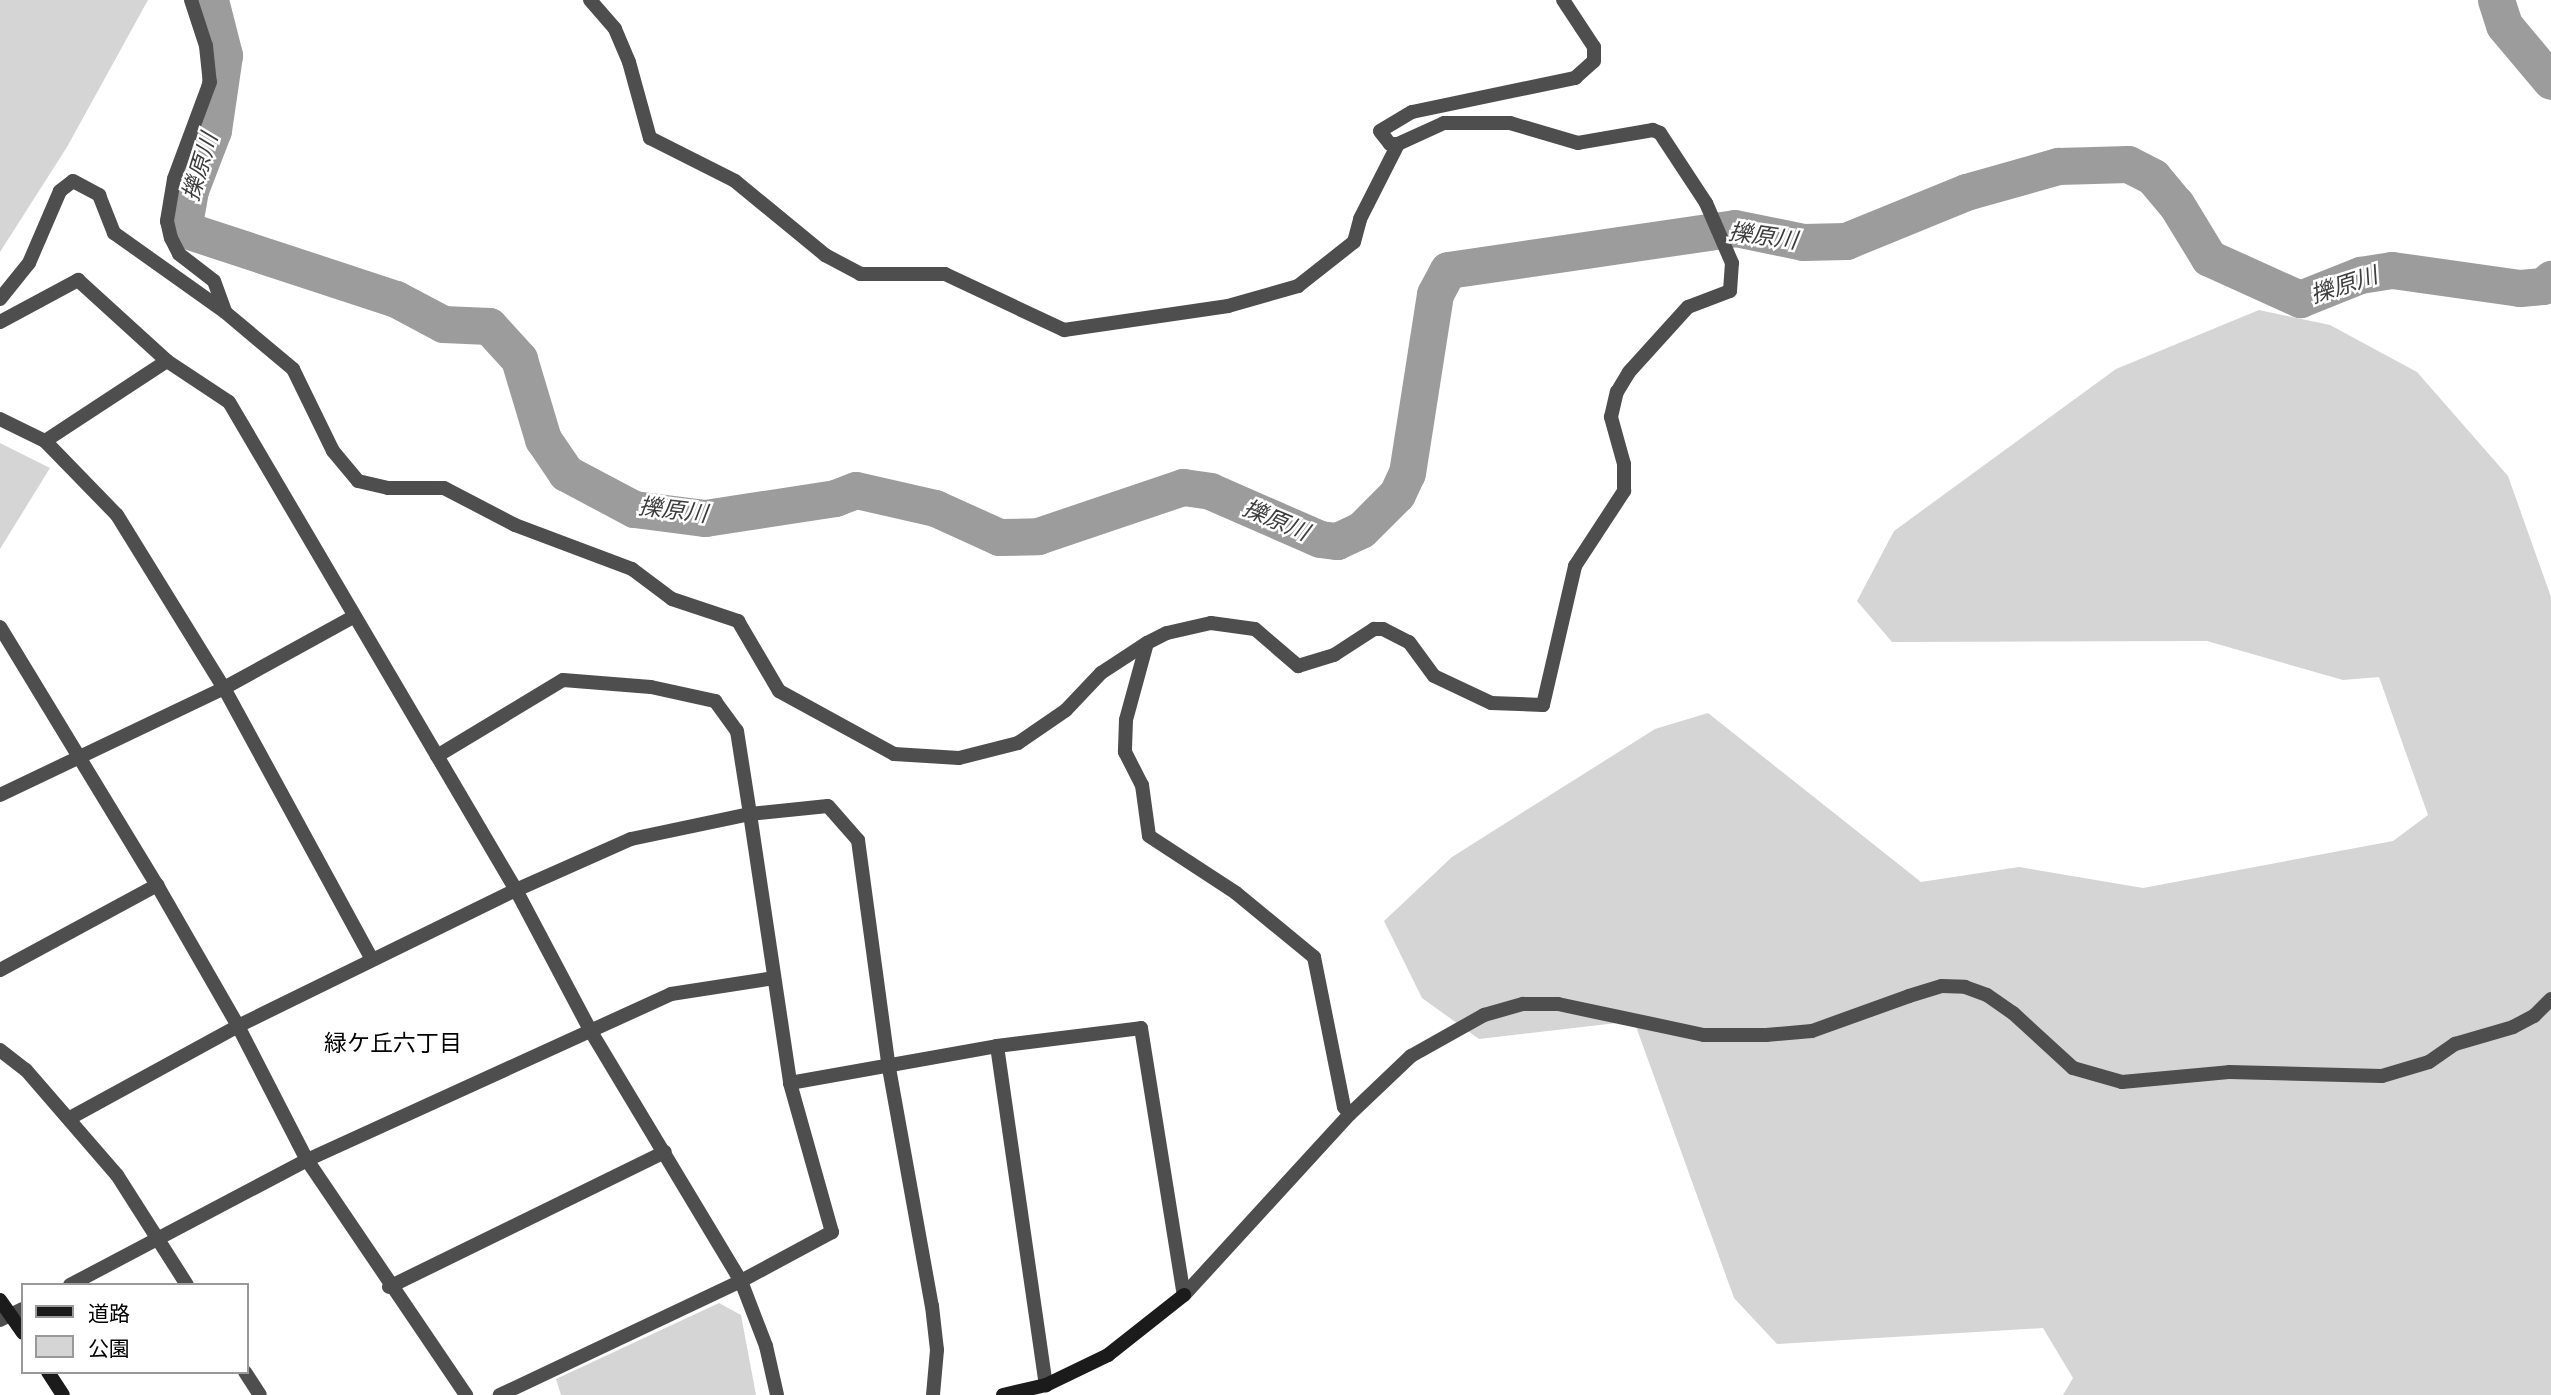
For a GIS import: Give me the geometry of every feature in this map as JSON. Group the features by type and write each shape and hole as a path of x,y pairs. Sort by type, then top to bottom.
{"street":[{"path":"191,0 206,46 210,82 174,179 167,221 179,254 214,281 225,312"},
{"path":"590,0 620,40 650,138 735,181 825,255 860,274 945,274 1064,330 1228,306 1298,286 1354,243 1360,219 1398,144"},
{"path":"0,299 29,263 60,191 73,181 99,195 114,233 225,312 293,369 333,451 358,481 388,488 444,488 515,525 632,569 672,599 738,621 779,691 894,754 959,758 1018,743 1066,710 1101,673 1147,643 1167,633 1211,623 1237,624 1255,629 1298,666 1334,655 1374,629 1383,629 1409,642 1434,676 1491,703 1543,705 1575,566 1623,491 1624,464 1611,417 1617,392 1629,372 1688,307 1730,291 1732,263 1706,203 1660,133 1653,130 1578,143 1510,123 1444,123 1398,144 1390,144 1380,131 1412,112 1575,78 1588,68 1594,47 1563,0"},
{"path":"0,322 78,280 167,361 229,402 353,617 516,890 590,1030 666,1152 741,1281 766,1346 777,1395"},
{"path":"45,441 167,361"},
{"path":"0,419 45,441 117,515 224,688 372,959"},
{"path":"0,795 224,688 353,617"},
{"path":"0,627 157,885 238,1026 307,1160 389,1287 467,1395"},
{"path":"1147,643 1126,720 1125,752 1142,785 1149,836 1236,893 1314,957 1344,1107 1350,1114"},
{"path":"437,756 563,680 651,687 715,701 737,731 790,1083 832,1232 741,1281 500,1395"},
{"path":"70,1118 238,1026 372,959 516,890 632,839 750,814 828,806 858,840 889,1068 932,1306 937,1350 933,1395"},
{"path":"0,970 157,885"},
{"path":"74,1283 307,1160 671,994 774,978"},
{"path":"1003,1395 1046,1385 1108,1355 1184,1295 1350,1114 1410,1056 1484,1015 1522,1004 1558,1004 1704,1035 1766,1035 1812,1031 1942,986 1965,987 1987,995 2013,1013 2073,1068 2122,1082 2229,1072 2382,1076 2429,1062 2455,1045 2513,1027 2534,1016 2551,999"},
{"path":"790,1083 889,1068 997,1046 1141,1028 1184,1295"},
{"path":"997,1046 1046,1385"},
{"path":"0,1050 26,1070 117,1175 186,1283"},
{"path":"389,1287 666,1152"},
{"path":"0,1300 21,1330"},
{"path":"49,1374 63,1395"},
{"path":"246,1374 260,1395"}],"green space":[{"path":"0,0 148,0 67,147 0,252"},
{"path":"2259,310 2330,325 2417,372 2508,476 2551,597 2551,1395 2063,1395 2073,1378 2043,1328 1777,1344 1734,1298 1634,1021 1479,1039 1422,998 1384,921 1452,857 1655,729 1708,713 1921,882 2019,867 2143,888 2393,841 2428,815 2379,677 2343,680 2207,641 1892,642 1857,601 1894,531 2116,369"},
{"path":"0,443 50,468 0,549"},
{"path":"719,1303 741,1315 756,1395 561,1395 556,1379"}],"waterway":[{"name":"擽原川","path":"210,0 224,55 213,130 190,190 183,229 396,299 443,324 489,326 519,359 543,439 566,473 634,509 705,518 835,498 856,490 935,508 999,537 1038,536 1183,487 1210,491 1320,539 1337,541 1361,530 1397,494 1407,473 1435,294 1448,270 1735,228 1803,242 1846,241 1966,192 2058,166 2128,164 2153,177 2176,204 2209,258 2300,299 2360,275 2392,270 2520,288 2543,286 2551,279"},
{"name":"擽原川","path":"2496,0 2504,25 2551,81"}],"district":[{"name":"緑ケ丘六丁目","path":"393,1043"}]}
